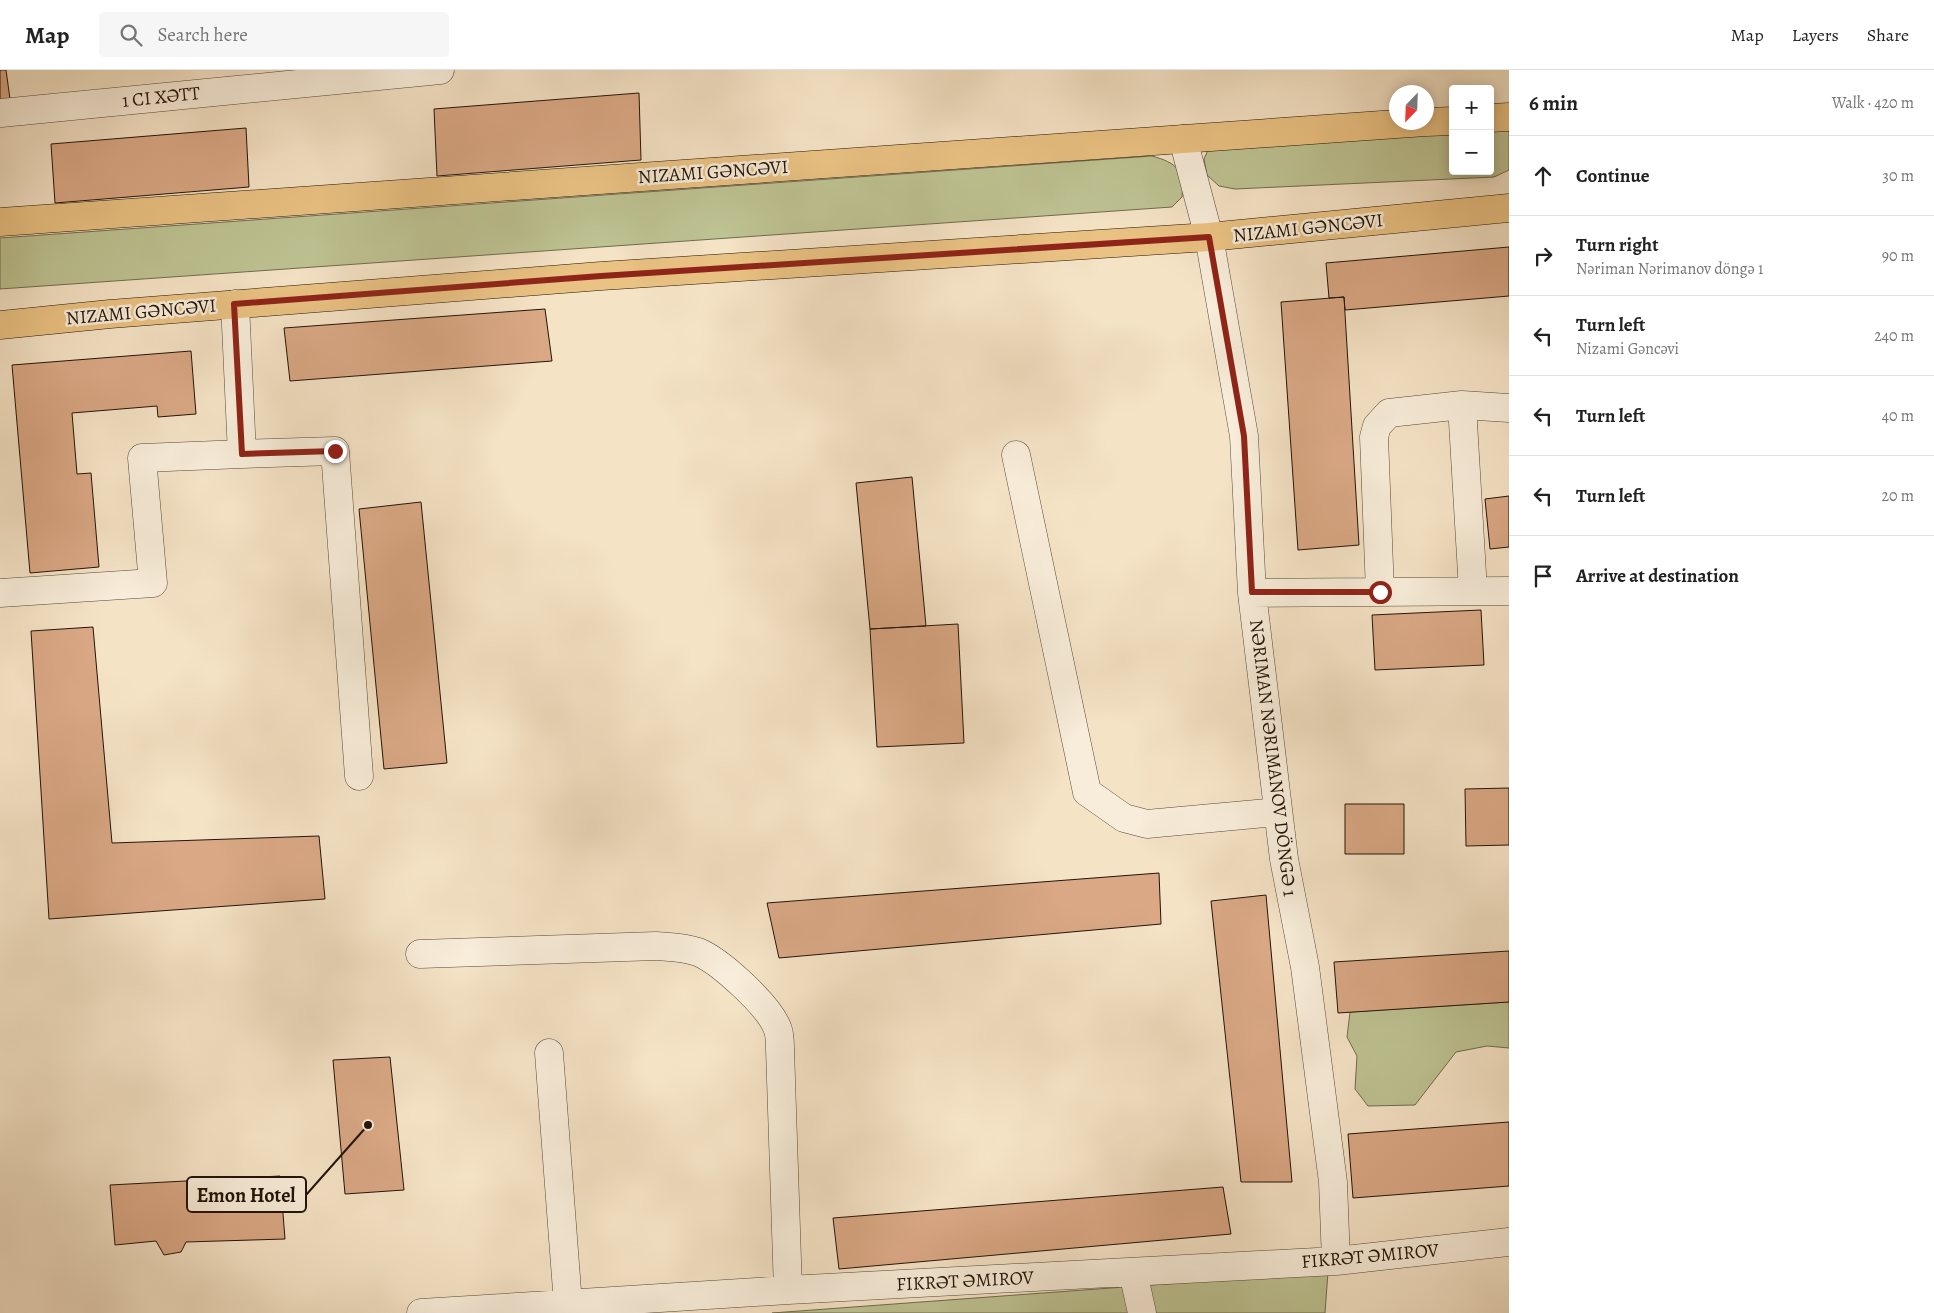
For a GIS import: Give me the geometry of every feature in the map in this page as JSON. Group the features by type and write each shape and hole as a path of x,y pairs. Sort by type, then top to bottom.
{"main road":[{"path":"1494,118 1509,117"},
{"name":"NIZAMI GƏNCƏVI","path":"1434,122 1449,121"},
{"name":"NIZAMI GƏNCƏVI","path":"0,222 1389,125"},
{"name":"NIZAMI GƏNCƏVI","path":"0,325 110,314 601,276 1209,237 1509,208"}],"street":[{"name":"1 CI XƏTT","path":"1,113 202,82 440,70"},
{"name":"NƏRIMAN NƏRIMANOV DÖNGƏ 1","path":"1183,139 1209,237 1244,436 1252,592 1284,859 1305,967 1333,1182 1336,1261"},
{"path":"234,304 242,454"},
{"path":"1380,592 1374,437 1377,426 1389,413 1462,406 1509,408"},
{"path":"1462,406 1473,591"},
{"path":"0,593 153,583 142,458 335,451 359,776"},
{"path":"1016,455 1087,792 1124,818 1147,824 1278,812"},
{"path":"1252,592 1509,591"},
{"path":"420,954 656,946 687,948 700,953 729,973 752,994 778,1029 788,1290"},
{"path":"549,1053 568,1304"},
{"name":"FIKRƏT ƏMIROV","path":"421,1313 788,1290 1336,1261 1509,1242"},
{"path":"1133,1272 1142,1313"}],"green space":[{"path":"1494,126 1509,129 1509,170 1494,177 1235,189 1219,186 1207,175 1204,159 1208,150 1449,128 1449,175 1494,175"},
{"path":"1152,156 1173,165 1180,174 1183,188 1182,197 1172,207 0,289 0,238"},
{"path":"1509,1002 1509,1048 1487,1046 1456,1052 1415,1105 1368,1106 1355,1089 1357,1056 1347,1037 1350,1012"},
{"path":"1328,1272 1325,1313 772,1313"}],"building":[{"path":"0,70 6,70 10,99 0,100"},
{"path":"639,93 641,160 437,176 434,109"},
{"path":"246,128 249,187 55,203 51,144"},
{"path":"1509,247 1509,296 1345,310 1344,297 1329,298 1326,263"},
{"path":"1344,297 1359,545 1298,550 1281,302"},
{"path":"545,309 552,361 290,381 284,328"},
{"path":"191,351 196,414 158,417 157,406 72,413 77,474 91,473 99,567 30,573 12,365"},
{"path":"912,477 926,626 870,629 856,483"},
{"path":"1509,496 1509,547 1490,549 1485,499"},
{"path":"421,502 447,763 384,769 359,509"},
{"path":"1481,610 1484,665 1375,670 1372,615"},
{"path":"958,624 964,743 877,747 870,629"},
{"path":"93,627 112,843 319,836 325,899 49,919 31,631"},
{"path":"1509,788 1509,845 1466,846 1465,789"},
{"path":"1345,804 1404,804 1404,854 1345,854"},
{"path":"1159,873 1161,924 779,958 767,903"},
{"path":"1266,895 1292,1182 1241,1182 1211,901"},
{"path":"1509,951 1509,1002 1338,1013 1334,962"},
{"path":"390,1057 404,1190 345,1194 333,1060"},
{"path":"1509,1122 1509,1186 1353,1198 1348,1134"},
{"path":"280,1176 285,1239 186,1242 181,1252 164,1255 156,1241 115,1245 110,1185"},
{"path":"1223,1187 1231,1234 839,1269 833,1218"}],"place":[{"name":"Emon Hotel","path":"368,1125"}],"route":[{"path":"335,451 242,454 234,304 601,276 1209,237 1244,436 1252,592 1380,592"}]}
